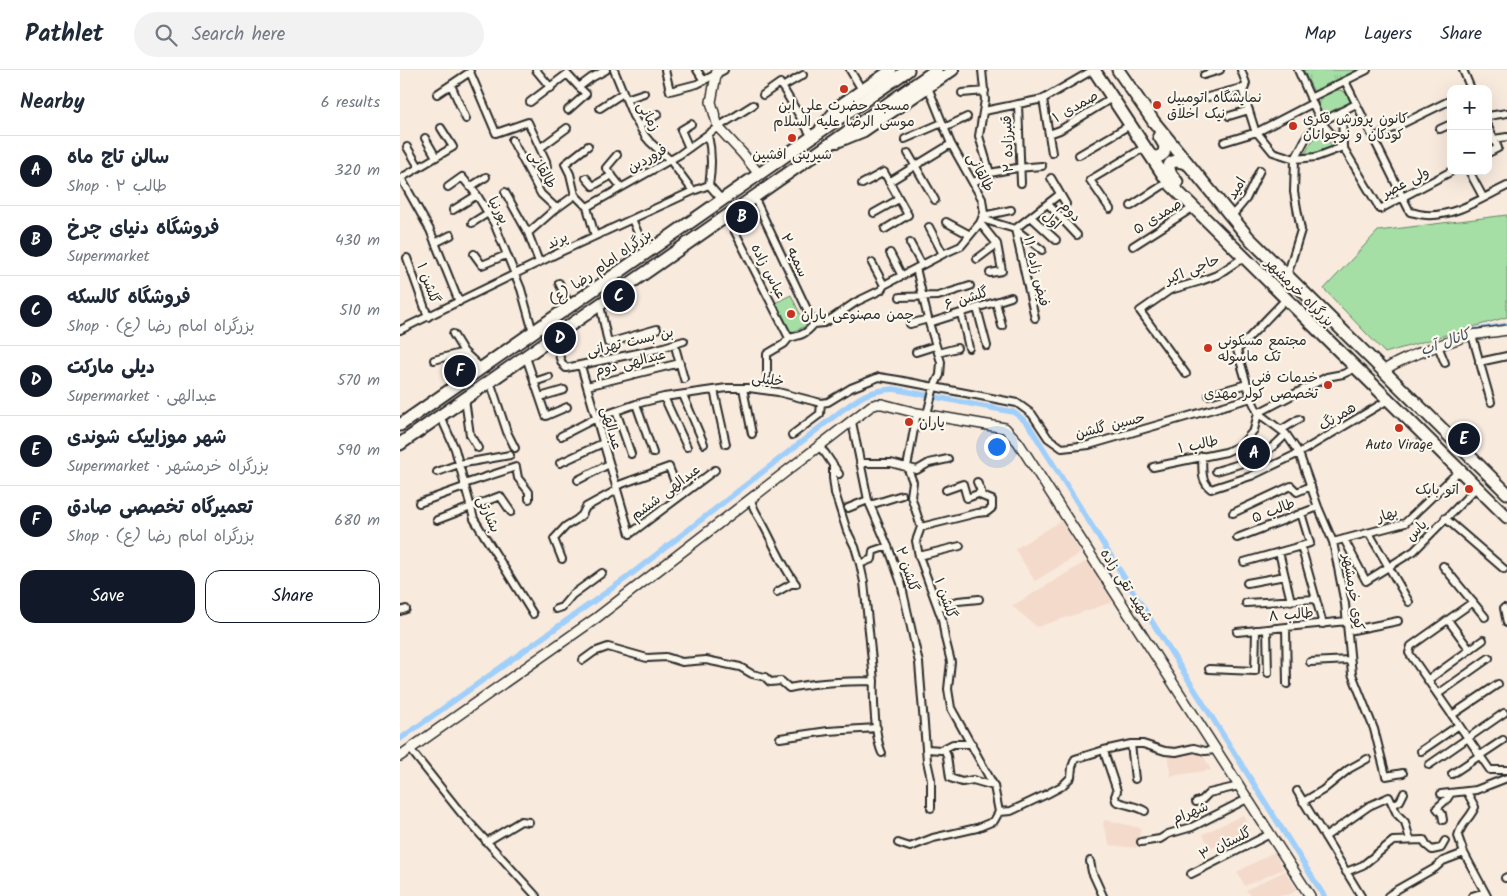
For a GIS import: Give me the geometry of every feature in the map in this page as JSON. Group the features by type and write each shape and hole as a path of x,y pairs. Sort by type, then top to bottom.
{"highway":[{"name":"بزرگراه امام رضا (ع)","path":"400,425 908,70"},
{"path":"400,444 490,381 555,340 600,305 936,70"},
{"name":"بزرگراه خرمشهر","path":"1093,70 1168,182 1406,417 1498,484 1507,493"},
{"name":"بزرگراه خرمشهر","path":"1118,70 1154,122 1248,237 1384,372 1449,448 1460,470 1507,517"},
{"path":"1134,95 1165,146 1164,152 1159,157 1154,157 1146,150"},
{"path":"1190,166 1176,160 1170,165 1169,170 1223,236"}],"main road":[{"name":"بزرگراه امام رضا (ع)","path":"815,135 840,105 891,70"},
{"path":"827,146 864,131 952,70"},
{"path":"719,72 711,102 718,126 759,174"},
{"path":"1384,372 1397,363 1438,346 1472,335 1507,330"},
{"name":"شهید تقی زاده","path":"400,756 594,619 877,404 1005,428 1018,442 1310,896"}],"street":[{"path":"536,70 551,88"},
{"path":"579,87 606,70"},
{"name":"زمانی","path":"614,70 639,126 650,142 670,160 693,190"},
{"path":"665,70 670,91 697,84 719,72"},
{"path":"697,70 704,81"},
{"path":"850,70 862,90"},
{"path":"982,70 985,91 984,111 979,136 990,173"},
{"path":"984,111 1043,99 1093,70"},
{"path":"1204,75 1220,70"},
{"path":"1241,70 1246,83 1243,92 1257,132 1274,152 1295,159 1316,157 1343,147"},
{"path":"1298,70 1321,122 1343,147"},
{"path":"1224,142 1257,132 1367,70"},
{"path":"1463,70 1469,85"},
{"path":"437,94 470,72 496,133 528,122 547,167 531,175"},
{"path":"530,102 551,88 567,74 586,94 568,110"},
{"path":"782,87 803,74"},
{"path":"1345,81 1410,212 1424,216 1452,212 1507,186"},
{"path":"763,95 780,83 815,135"},
{"path":"451,85 466,119"},
{"name":"طالقانی","path":"928,87 951,144 982,199 984,213 982,219"},
{"path":"1208,97 1245,87"},
{"path":"962,93 985,91"},
{"path":"600,108 624,96 644,93"},
{"name":"صمدی ۱","path":"1049,134 1060,130 1112,98"},
{"path":"1043,99 1052,153"},
{"path":"1373,138 1447,102"},
{"name":"قنبرزاده ۲","path":"1018,104 1021,183"},
{"path":"1287,276 1302,230 1294,192 1295,159 1308,136 1321,122 1356,104"},
{"name":"فروردین","path":"587,207 670,160 718,126 753,105"},
{"path":"1229,116 1249,110"},
{"path":"1342,111 1343,147"},
{"path":"1492,115 1507,113"},
{"path":"639,126 658,114"},
{"path":"904,139 966,117"},
{"path":"689,148 681,130 691,124"},
{"path":"1079,155 1130,125"},
{"path":"1440,130 1447,126"},
{"path":"441,128 453,147 401,178 430,230 459,302"},
{"path":"540,148 567,128"},
{"path":"1490,130 1498,148 1492,150"},
{"path":"708,134 712,153 709,185 722,200"},
{"path":"1494,139 1507,137"},
{"path":"425,138 436,157"},
{"name":"طالقانی","path":"512,140 541,194 556,208"},
{"path":"889,182 951,144"},
{"path":"588,146 565,164 570,174 575,195 587,207 594,236"},
{"path":"407,147 419,167"},
{"name":"ولی عصر","path":"1343,147 1380,209 1447,174"},
{"path":"1110,209 1090,180 1146,150"},
{"path":"908,153 935,200"},
{"path":"617,155 606,168 621,187"},
{"path":"974,182 990,173 1020,167 1042,166"},
{"name":"امید","path":"1231,217 1246,199 1260,170"},
{"path":"862,184 884,172 908,215 885,229"},
{"path":"586,178 593,186 612,175"},
{"path":"1471,175 1483,198"},
{"path":"448,187 462,177 470,187 486,177"},
{"path":"1051,178 1066,204"},
{"path":"1131,206 1168,182"},
{"name":"پرند","path":"401,327 428,317 594,236 693,190 709,185"},
{"name":"پورنیا","path":"470,187 494,223 521,289 533,332"},
{"path":"505,192 528,233 539,262"},
{"path":"1015,229 1060,194"},
{"path":"453,210 476,195"},
{"path":"528,233 556,208 575,195"},
{"name":"سمیه ۲","path":"754,197 814,324"},
{"path":"874,213 899,199"},
{"name":"دوم","path":"1048,204 1077,235"},
{"name":"صمدی ۵","path":"1133,246 1194,208"},
{"path":"767,375 767,354 790,338 802,336 814,324 834,317 856,302 881,290 884,285 962,246 982,219 1011,210"},
{"path":"472,224 488,213"},
{"name":"عباس زاده","path":"727,216 790,338"},
{"name":"اول","path":"1031,218 1056,240"},
{"path":"632,219 640,238 649,250"},
{"path":"982,219 1015,229 1042,250"},
{"path":"982,219 997,244 1002,271 990,274"},
{"path":"946,222 970,235"},
{"path":"929,227 943,254"},
{"name":"فیض زاده ۱۱","path":"1015,229 1035,318"},
{"path":"435,244 451,235"},
{"path":"910,243 922,265"},
{"path":"977,259 997,244"},
{"path":"890,253 902,276"},
{"path":"474,254 482,265 506,254"},
{"name":"حاجی اکبر","path":"1186,374 1140,311 1170,290 1217,274 1244,257"},
{"name":"گلشن ۱","path":"407,258 428,317"},
{"path":"872,263 884,285"},
{"path":"916,268 940,362 940,374 934,387 927,414"},
{"path":"558,283 570,306"},
{"path":"900,297 938,296 970,286"},
{"name":"گلشن ۶","path":"910,324 961,313 1010,297"},
{"name":"کوی خرمشهر","path":"1286,299 1237,350 1251,398 1258,413 1284,432 1299,453 1318,507 1334,542 1347,621 1352,674 1374,729 1386,776 1403,773"},
{"path":"996,302 1002,326"},
{"path":"600,305 608,343 657,329"},
{"path":"977,308 987,346"},
{"path":"961,313 969,348"},
{"path":"453,334 464,352 481,368"},
{"path":"1472,335 1491,402"},
{"path":"555,340 562,365 566,368 581,366"},
{"name":"بن بست تهرانی","path":"581,366 684,341"},
{"path":"916,352 936,346"},
{"path":"1438,346 1445,363"},
{"path":"938,354 957,348"},
{"path":"676,350 684,379"},
{"path":"434,360 464,352"},
{"path":"1479,362 1507,356"},
{"path":"526,357 546,416 567,407"},
{"name":"عبدالهی دوم","path":"587,386 680,363"},
{"name":"عبدالهی","path":"581,366 630,534"},
{"path":"1258,413 1327,377 1343,374 1356,368"},
{"path":"534,382 549,377"},
{"path":"792,435 820,414 821,403 828,402 851,388 879,377 934,387"},
{"path":"490,381 507,432 515,448"},
{"path":"1209,395 1247,384"},
{"name":"حسین گلشن","path":"934,387 1017,403 1032,414 1048,438 1062,448 1089,445 1251,398"},
{"name":"خلیلی","path":"561,436 596,418 636,404 664,397 727,388 778,392 821,403"},
{"path":"743,388 752,434"},
{"path":"540,397 564,390"},
{"path":"714,390 726,444"},
{"path":"683,395 704,444"},
{"path":"664,397 687,447"},
{"path":"465,399 470,435 478,448"},
{"name":"همرنگ","path":"1202,456 1202,476 1205,485 1211,489 1251,476 1299,453 1388,400"},
{"path":"636,404 653,453"},
{"path":"616,411 631,454"},
{"name":"گلشن ۱","path":"917,412 907,467 913,482 911,496 921,527 916,541 919,556 942,619 951,662 948,689 951,708 994,786 999,812"},
{"name":"طالب ۱","path":"1153,467 1226,452 1240,445 1254,430 1258,413"},
{"name":"بشارتی","path":"439,417 455,450 474,519 533,614"},
{"path":"1216,471 1250,461 1269,450 1284,432 1300,419"},
{"name":"گلشن ۲","path":"852,422 869,502 888,546 906,600 919,663 927,761 931,779 931,808"},
{"path":"560,463 603,443"},
{"path":"819,447 839,474"},
{"path":"437,472 458,464 510,455"},
{"path":"860,463 890,463 916,470 929,463 948,460"},
{"path":"578,480 609,464"},
{"path":"833,464 836,493 847,531 855,547 864,582 874,681 873,697 882,752"},
{"path":"562,559 554,539 566,526 582,515 586,507 616,488 669,467 674,480"},
{"path":"419,503 516,468 518,478 529,492 529,498"},
{"name":"عبدالهی ششم","path":"630,534 715,470"},
{"name":"بهار","path":"1334,542 1405,523 1460,470"},
{"path":"921,527 988,512 992,508 992,500 982,496 982,490 978,482"},
{"path":"946,490 963,484 967,498 978,494 982,490"},
{"path":"1233,513 1291,486 1297,492 1311,486"},
{"name":"یاس","path":"1344,539 1366,581 1414,551 1477,487"},
{"path":"848,508 902,495"},
{"path":"437,520 500,496 511,512"},
{"path":"752,499 753,508 765,528 776,553 796,584 791,584 778,592"},
{"name":"طالب ۵","path":"1237,538 1318,507"},
{"path":"1244,562 1310,543 1301,513"},
{"path":"1445,518 1504,569"},
{"path":"1369,532 1409,602"},
{"path":"860,564 872,559 873,551 888,546"},
{"path":"919,556 960,546"},
{"path":"1301,546 1323,624"},
{"path":"1280,552 1291,601"},
{"path":"1443,566 1485,617"},
{"path":"556,609 562,607 572,595 602,573"},
{"path":"1247,583 1285,576"},
{"path":"938,608 958,601 979,599"},
{"path":"1246,603 1316,599"},
{"path":"1473,602 1411,646 1409,653 1490,770 1507,770"},
{"path":"1504,608 1507,623"},
{"path":"1448,620 1470,650"},
{"name":"طالب ۸","path":"1237,632 1347,621"},
{"path":"1348,631 1398,621"},
{"path":"1286,627 1287,684"},
{"path":"1267,629 1268,673"},
{"path":"1209,669 1255,672 1256,630"},
{"path":"1428,680 1483,640"},
{"path":"583,660 594,652 608,648 647,658 666,657 682,662 706,660 740,667 752,674 764,677 770,682 780,681 788,688 844,681 874,681"},
{"path":"1438,694 1489,658"},
{"path":"1310,662 1350,660"},
{"path":"1452,716 1498,684"},
{"path":"1429,765 1504,713"},
{"path":"1421,751 1459,725"},
{"path":"780,738 828,731 877,728"},
{"path":"1452,774 1503,740"},
{"path":"927,749 941,750 953,744 972,744"},
{"path":"898,843 910,847 933,838 977,828 994,821 999,812 1011,811 1062,786 1071,777 1075,759 1104,750 1131,744 1143,744 1165,752 1176,752 1194,748 1205,751 1216,750"},
{"path":"1131,744 1135,778"},
{"path":"944,748 950,778 962,782 973,780 994,786"},
{"path":"410,749 461,813 536,896"},
{"path":"1104,750 1117,791 1114,796 1116,801 1126,806 1141,808 1145,811"},
{"path":"1303,802 1324,790 1349,769 1367,759"},
{"path":"1440,794 1467,792 1507,778"},
{"path":"1196,802 1202,800 1209,793 1239,786"},
{"path":"1297,791 1361,896"},
{"path":"1467,792 1475,807 1471,816 1462,824 1458,836 1464,853 1486,894 1472,896"},
{"path":"1392,805 1400,801 1404,793"},
{"path":"1443,820 1438,808 1451,793"},
{"path":"1325,838 1369,806 1389,797 1397,814 1404,822 1410,840"},
{"name":"شهرام","path":"1140,842 1160,839 1168,834 1192,827 1247,799"},
{"path":"486,842 520,821 530,822"},
{"name":"گلستان ۳","path":"1190,874 1270,834"},
{"path":"1346,872 1362,865 1393,841 1424,840 1432,850 1441,848 1445,841"},
{"path":"1388,896 1435,868 1443,861 1464,853"},
{"path":"1090,861 1092,872 1103,896"}],"shaded area":[{"path":"1061,521 1081,553 1035,581 1015,549"},
{"path":"1087,561 1113,602 1037,627 1012,606"},
{"path":"1202,753 1211,770 1171,776 1167,754"},
{"path":"1243,815 1250,830 1210,849 1203,834"},
{"path":"1105,820 1141,828 1136,848 1110,845 1103,824"},
{"path":"1274,852 1283,869 1245,886 1237,872"},
{"path":"1285,871 1297,890 1289,895 1252,896 1246,890"}],"green space":[{"path":"1303,70 1359,70 1314,92"},
{"path":"1337,90 1346,93 1350,102 1338,111 1323,114 1318,108 1319,101 1324,96"},
{"path":"1317,133 1323,133 1332,147 1315,155 1304,155"},
{"path":"1507,215 1507,317 1385,353 1324,289 1378,231"},
{"name":"چمن مصنوعی باران","path":"791,295 806,326 790,333 775,303"}],"waterway":[{"name":"کانال آب","path":"1472,331 1507,325"},
{"path":"400,739 625,579 848,406 871,393 894,389 1013,412 1028,424 1324,896"}],"place":[{"name":"مسجد حضرت علی ابن موسی الرضا علیه السلام","path":"844,89"},
{"name":"نمایشگاه اتومبیل نیک اخلاق","path":"1157,105"},
{"name":"کانون پرورش فکری کودکان و نوجوانان","path":"1293,126"},
{"name":"شیرینی افشین","path":"792,138"},
{"name":"فروشگاه دنیای چرخ","path":"742,217"},
{"name":"فروشگاه کالسکه","path":"619,296"},
{"name":"چمن مصنوعی باران","path":"791,314"},
{"name":"دیلی مارکت","path":"560,338"},
{"name":"مجتمع مسکونی تک ماسوله","path":"1208,348"},
{"name":"تعمیرگاه تخصصی صادق","path":"460,371"},
{"name":"خدمات فنی تخصصی کولر مهدی","path":"1328,385"},
{"name":"یاران","path":"909,422"},
{"name":"Auto Virage","path":"1399,428"},
{"name":"شهر موزاییک شوندی","path":"1464,439"},
{"name":"سالن تاج ماه","path":"1254,453"},
{"name":"اتو بابک","path":"1469,489"}]}
